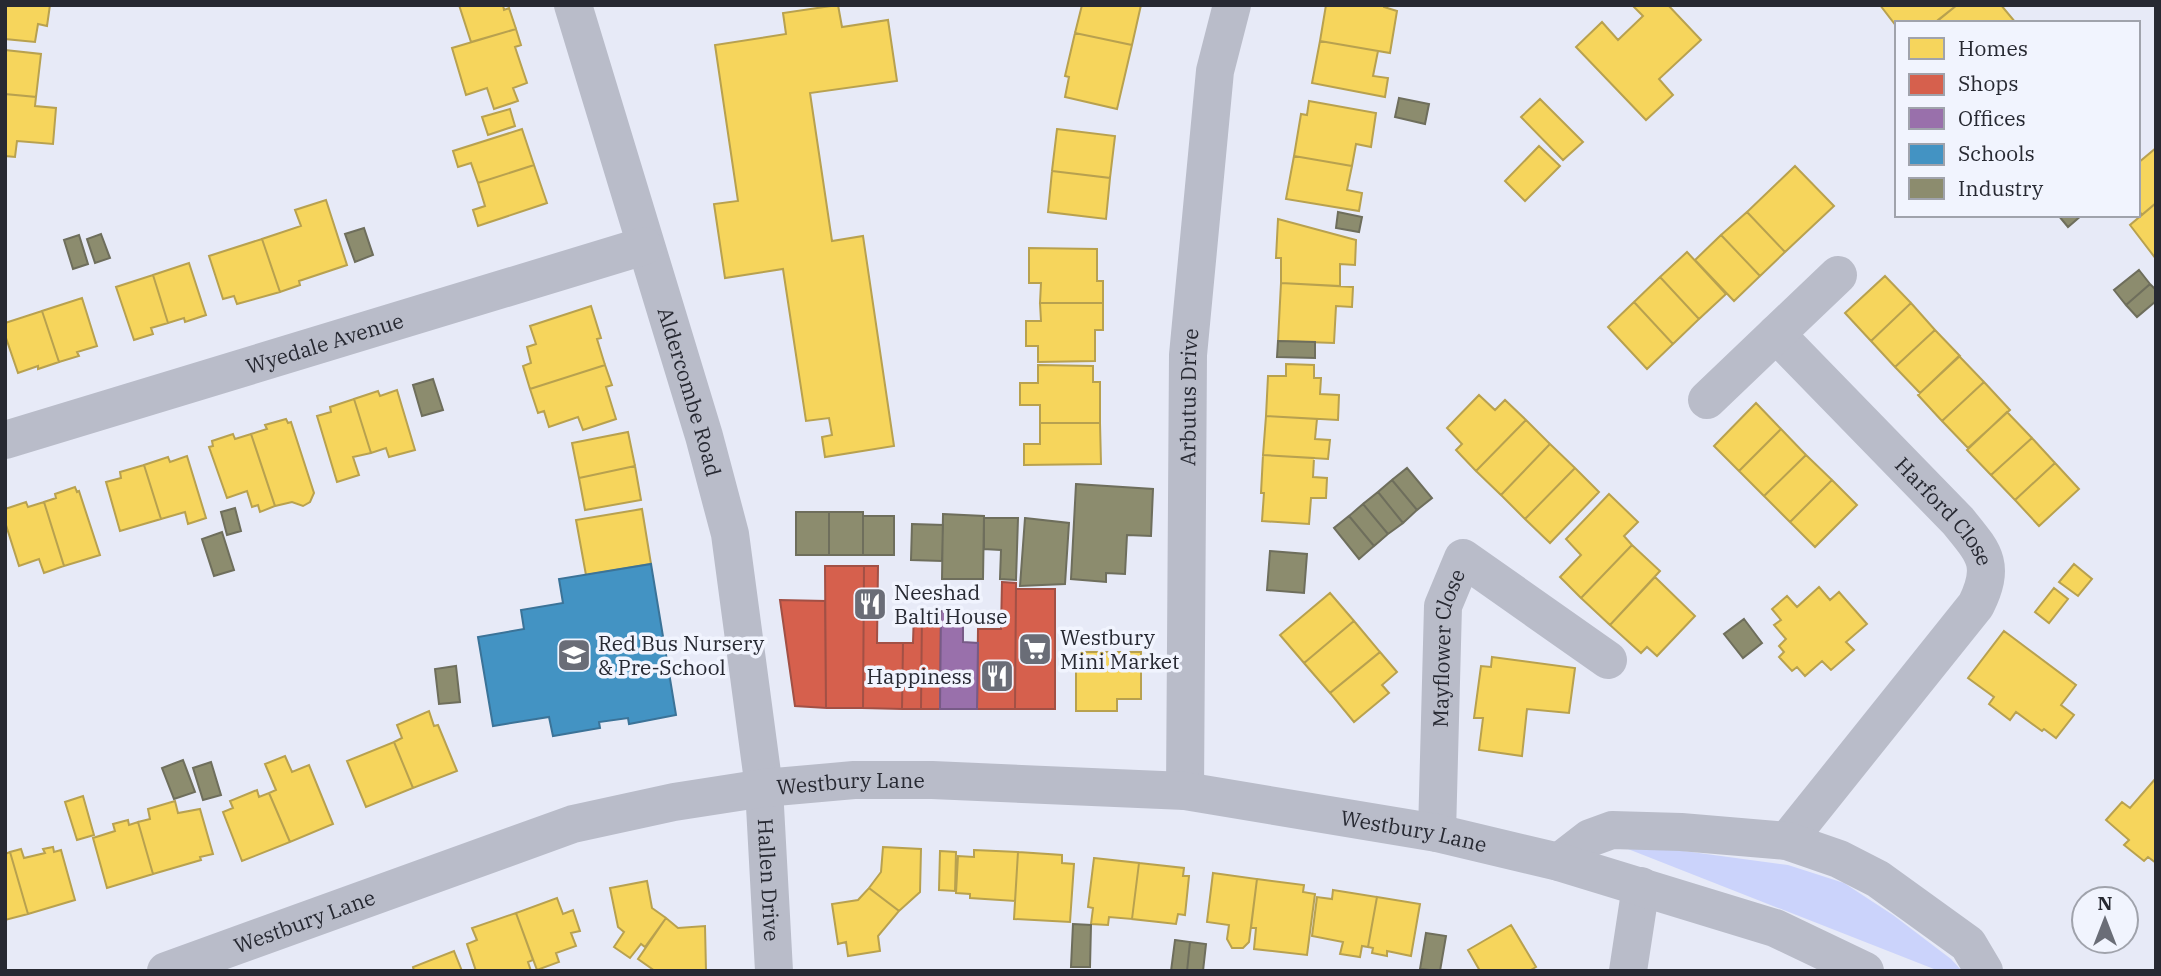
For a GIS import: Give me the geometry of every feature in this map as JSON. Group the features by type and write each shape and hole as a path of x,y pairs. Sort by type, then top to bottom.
{"street":[{"name":"Aldercombe Road","path":"573,5 644,246 704,436 730,534 764,788"},
{"name":"Arbutus Drive","path":"1185,791 1188,355 1215,71 1232,5"},
{"name":"Wyedale Avenue","path":"5,440 644,246"},
{"path":"1707,401 1838,275"},
{"name":"Harford Close","path":"1776,334 1958,521 1982,551 1986,577 1976,605 1787,841"},
{"name":"Mayflower Close","path":"1437,833 1443,606 1463,558 1608,660"},
{"name":"Westbury Lane","path":"166,971 573,824 674,802 764,788 854,780 932,780 1185,791 1437,833 1559,862 1775,929 1865,971"},
{"name":"Hallen Drive","path":"764,788 774,971"},
{"path":"1559,862 1590,838 1612,830 1681,832 1787,841 1839,859 1878,878 1968,944 1984,971"},
{"path":"1628,971 1641,886"}],"shaded area":[{"path":"1647,846 1788,865 1844,883 1893,915 1951,959 1962,971 1939,971 1628,849"}],"building: Homes":[{"path":"5,5 50,5 47,26 38,24 35,42 5,39"},
{"path":"459,5 503,5 504,10 509,8 516,29 471,42"},
{"path":"838,5 842,27 888,20 897,81 810,93 832,241 863,236 894,446 825,457 822,437 832,435 829,418 806,421 783,269 725,278 714,204 738,201 715,45 786,34 783,13"},
{"path":"1082,5 1141,5 1132,45 1075,33"},
{"path":"1326,5 1384,5 1397,11 1390,53 1320,41"},
{"path":"1668,5 1701,40 1659,79 1673,95 1646,120 1576,47 1602,22 1618,40 1643,16 1634,7"},
{"path":"1880,5 1957,5 1937,21 1895,21 1895,24"},
{"path":"1957,5 2001,5 2014,21 1939,21"},
{"path":"516,29 521,45 515,47 527,83 513,88 518,101 494,109 487,88 466,95 452,48"},
{"path":"1075,33 1132,45 1117,109 1065,97 1069,77 1065,76"},
{"path":"1320,41 1378,51 1373,76 1388,78 1385,97 1312,83"},
{"path":"5,50 41,54 36,97 5,94"},
{"path":"5,94 36,97 35,106 56,108 53,144 17,141 15,157 5,156"},
{"path":"1540,99 1583,142 1563,160 1521,117"},
{"path":"1309,101 1376,113 1371,147 1356,144 1352,166 1294,156 1301,114 1307,115"},
{"path":"510,109 515,126 488,135 482,117"},
{"path":"522,129 534,165 478,183 471,163 458,167 453,151"},
{"path":"1057,129 1115,136 1110,178 1052,171"},
{"path":"1539,146 1560,166 1525,201 1505,181"},
{"path":"2156,148 2156,203 2142,215 2140,212 2140,161"},
{"path":"1294,156 1352,166 1347,190 1362,193 1359,211 1286,199"},
{"path":"534,165 547,203 478,226 473,210 485,206 478,183"},
{"path":"1795,166 1834,206 1785,252 1747,212"},
{"path":"1052,171 1110,178 1106,219 1048,212"},
{"path":"326,200 347,265 299,281 300,285 280,292 262,239 301,226 295,210"},
{"path":"2156,203 2156,259 2130,225"},
{"path":"1747,212 1785,252 1760,276 1721,235"},
{"path":"1278,219 1356,240 1355,265 1340,264 1340,286 1281,283 1281,258 1276,258"},
{"path":"1721,235 1760,276 1734,301 1695,260"},
{"path":"262,239 280,292 237,304 234,296 223,299 209,256"},
{"path":"1029,248 1097,249 1097,281 1103,281 1103,303 1040,303 1041,283 1029,283"},
{"path":"1687,252 1726,294 1699,319 1660,277"},
{"path":"189,263 206,315 185,322 184,318 168,323 153,275"},
{"path":"153,275 168,323 151,328 153,334 134,340 116,287"},
{"path":"1885,276 1911,303 1871,341 1845,313"},
{"path":"1660,277 1699,319 1673,344 1634,302"},
{"path":"1281,283 1353,287 1352,307 1336,306 1334,343 1278,341"},
{"path":"82,298 97,346 77,352 79,356 59,362 42,311"},
{"path":"1634,302 1673,344 1647,369 1608,327"},
{"path":"1040,303 1103,303 1103,330 1095,330 1095,361 1038,362 1038,346 1026,346 1026,321 1041,321"},
{"path":"1911,303 1935,330 1895,367 1871,341"},
{"path":"591,306 601,338 597,339 605,365 530,389 523,366 531,363 527,347 536,344 530,326"},
{"path":"42,311 59,362 18,373 5,335 5,323"},
{"path":"1935,330 1960,356 1920,393 1895,367"},
{"path":"1959,356 1984,382 1942,421 1918,395"},
{"path":"1286,364 1314,365 1314,378 1321,378 1320,394 1339,395 1338,420 1266,416 1268,376 1286,376"},
{"path":"605,365 612,385 606,387 616,419 583,430 578,417 549,427 544,411 538,413 530,389"},
{"path":"1038,365 1093,366 1093,382 1100,382 1100,423 1040,423 1040,405 1020,405 1020,383 1038,383"},
{"path":"1984,382 2010,410 1968,448 1942,421"},
{"path":"397,390 415,450 389,457 386,448 371,453 354,399 378,391 380,396"},
{"path":"1479,395 1495,410 1505,400 1526,420 1476,471 1456,450 1462,444 1447,428"},
{"path":"354,399 371,453 353,457 359,475 337,482 317,416 331,412 330,407"},
{"path":"1756,403 1781,429 1739,471 1714,446"},
{"path":"2007,412 2032,438 1991,475 1967,450"},
{"path":"1266,416 1317,419 1315,439 1330,440 1328,459 1263,455"},
{"path":"286,419 288,423 291,422 314,493 310,502 303,506 292,502 275,506 251,434 267,429 265,425"},
{"path":"1526,420 1550,444 1501,495 1476,471"},
{"path":"1040,423 1100,423 1101,464 1024,465 1024,444 1040,444"},
{"path":"1781,429 1806,455 1764,496 1739,471"},
{"path":"628,432 635,466 579,478 572,443"},
{"path":"233,434 235,439 251,434 275,506 260,512 258,505 252,507 247,491 227,498 209,447 213,446 212,441"},
{"path":"2032,438 2055,463 2015,500 1991,475"},
{"path":"1550,444 1575,468 1525,519 1501,495"},
{"path":"1263,455 1314,458 1313,477 1327,478 1326,498 1311,498 1309,524 1262,521"},
{"path":"1806,455 1832,480 1790,522 1764,496"},
{"path":"187,456 206,518 188,524 185,512 161,519 144,465 168,457 170,462"},
{"path":"2055,463 2079,489 2039,526 2015,500"},
{"path":"144,465 161,519 120,531 106,482 121,478 120,472"},
{"path":"635,466 641,500 585,510 579,478"},
{"path":"1575,468 1599,492 1550,543 1525,519"},
{"path":"1832,480 1857,505 1815,547 1790,522"},
{"path":"75,487 77,492 79,491 100,555 64,566 44,502 56,498 55,494"},
{"path":"1609,494 1638,522 1624,536 1632,545 1581,598 1560,577 1581,555 1566,539"},
{"path":"26,502 28,507 44,502 64,566 44,573 39,559 19,566 5,522 5,509"},
{"path":"642,509 651,564 586,575 576,520"},
{"path":"1632,545 1660,571 1610,625 1581,598"},
{"path":"2074,564 2092,579 2078,596 2059,582"},
{"path":"1655,577 1695,616 1657,656 1647,647 1641,653 1610,625"},
{"path":"1819,587 1830,600 1839,592 1867,624 1846,642 1854,650 1831,670 1822,661 1805,676 1797,667 1792,671 1779,657 1784,652 1779,646 1786,639 1774,625 1781,620 1772,609 1787,596 1797,607"},
{"path":"2054,588 2068,599 2049,623 2035,612"},
{"path":"1330,593 1354,621 1304,663 1280,635"},
{"path":"1354,621 1380,652 1330,693 1304,663"},
{"path":"2004,631 2076,685 2061,705 2074,715 2056,738 2016,712 2010,720 1989,704 1994,697 1968,678"},
{"path":"1076,652 1141,652 1141,699 1117,699 1117,711 1076,711"},
{"path":"1380,652 1397,672 1382,685 1389,693 1354,722 1330,693"},
{"path":"1492,657 1575,668 1569,713 1527,709 1522,756 1479,750 1483,718 1474,718 1481,666 1491,667"},
{"path":"429,711 434,726 438,725 457,771 413,788 394,742 402,738 397,725"},
{"path":"394,742 413,788 366,807 347,761"},
{"path":"285,756 292,772 309,765 333,824 290,842 269,793 276,790 265,764"},
{"path":"2156,778 2156,863 2148,857 2144,861 2124,845 2129,840 2106,820 2122,802 2130,808"},
{"path":"257,790 259,797 269,793 290,842 242,861 223,812 233,808 230,801"},
{"path":"83,796 94,835 77,840 65,802"},
{"path":"175,801 178,813 200,809 213,854 153,874 138,822 150,819 148,809"},
{"path":"128,820 129,825 138,822 153,874 107,888 93,838 115,831 113,824"},
{"path":"53,847 54,852 61,850 75,900 28,914 10,852 21,849 24,858 45,853 43,849"},
{"path":"883,847 921,849 920,892 899,911 869,888 881,872"},
{"path":"974,850 1018,852 1015,901 970,898 970,894 956,893 958,856 974,857"},
{"path":"940,851 956,852 955,891 939,890"},
{"path":"10,852 28,914 5,920 5,854"},
{"path":"1018,852 1062,855 1062,863 1074,864 1070,922 1014,919"},
{"path":"1094,858 1139,863 1132,919 1109,917 1108,925 1091,924 1093,908 1088,907"},
{"path":"1139,863 1184,868 1183,876 1189,876 1185,915 1178,914 1176,924 1132,919"},
{"path":"1213,873 1257,879 1249,942 1243,948 1232,948 1227,939 1229,925 1207,922"},
{"path":"1257,879 1304,885 1303,892 1315,894 1307,955 1254,949 1256,928 1251,928"},
{"path":"647,881 652,908 666,918 645,947 641,944 630,958 614,947 624,932 618,927 610,888"},
{"path":"869,888 899,911 878,936 880,951 848,956 846,942 838,944 832,904 858,900"},
{"path":"1333,890 1377,897 1368,947 1362,946 1360,957 1340,954 1343,942 1312,936 1317,897 1332,899"},
{"path":"1377,897 1420,904 1411,956 1387,951 1387,956 1372,953 1373,948 1368,947"},
{"path":"557,898 563,914 573,910 580,931 571,933 576,946 556,953 559,962 537,970 516,913"},
{"path":"516,913 533,960 528,962 531,971 476,971 467,944 477,940 472,928"},
{"path":"666,918 678,928 705,926 706,971 655,971 638,959"},
{"path":"1511,925 1536,967 1529,971 1480,971 1468,950"},
{"path":"454,951 462,971 414,971 413,967"}],"building: Shops":[{"path":"825,566 864,566 863,708 826,708"},
{"name":"Neeshad Balti House","path":"864,566 878,566 877,643 903,643 902,709 863,708"},
{"name":"Happiness","path":"1002,582 1016,583 1015,709 977,709 978,629 1001,629"},
{"name":"Westbury Mini Market","path":"1016,589 1055,589 1055,709 1015,709"},
{"path":"780,600 825,601 826,708 795,706"},
{"path":"914,611 922,611 921,709 902,709 903,643 913,643"},
{"path":"922,611 941,611 940,709 921,709"}],"building: Offices":[{"path":"941,611 963,612 963,642 978,643 977,709 940,709"}],"building: Schools":[{"name":"Red Bus Nursery & Pre-School","path":"651,564 676,715 629,724 628,718 599,722 600,728 553,736 549,717 493,726 478,637 524,629 521,610 563,603 559,579"}],"building: Industry":[{"path":"1399,98 1429,104 1425,124 1395,117"},
{"path":"1338,212 1362,217 1359,232 1336,228"},
{"path":"2060,217 2080,217 2068,227"},
{"path":"364,228 373,255 355,262 345,234"},
{"path":"101,234 110,258 95,263 87,239"},
{"path":"79,235 88,264 73,269 64,240"},
{"path":"2139,270 2150,284 2126,305 2114,290"},
{"path":"2150,284 2156,290 2156,301 2137,317 2126,305"},
{"path":"1278,341 1315,342 1315,358 1277,357"},
{"path":"433,379 443,410 422,416 413,385"},
{"path":"1407,468 1432,498 1417,510 1392,480"},
{"path":"1392,480 1417,510 1403,523 1378,492"},
{"path":"1076,484 1153,489 1151,536 1127,535 1125,574 1106,573 1106,582 1071,579"},
{"path":"1378,492 1403,523 1388,534 1363,504"},
{"path":"1363,504 1388,534 1374,546 1349,516"},
{"path":"235,508 241,531 227,535 221,512"},
{"path":"796,512 829,512 829,555 796,555"},
{"path":"829,512 863,512 863,555 829,555"},
{"path":"943,514 984,516 983,579 942,579"},
{"path":"863,516 894,516 894,555 863,555"},
{"path":"1349,516 1374,546 1359,559 1334,528"},
{"path":"984,518 1018,518 1016,580 1000,579 1001,550 984,549"},
{"path":"1025,518 1069,523 1065,584 1020,586"},
{"path":"912,524 943,525 942,561 911,560"},
{"path":"222,532 234,570 214,576 202,539"},
{"path":"1270,551 1307,554 1304,593 1267,590"},
{"path":"1744,619 1762,643 1743,658 1724,634"},
{"path":"456,666 460,702 439,704 435,669"},
{"path":"183,760 195,792 174,799 162,768"},
{"path":"211,762 221,795 203,800 193,768"},
{"path":"1073,924 1091,925 1090,967 1071,967"},
{"path":"1426,933 1446,936 1440,971 1420,969"},
{"path":"1175,940 1190,942 1187,971 1171,971"},
{"path":"1190,942 1206,944 1203,971 1187,971"}],"place":[{"name":"Neeshad Balti House","path":"870,604"},
{"name":"Westbury Mini Market","path":"1035,649"},
{"name":"Red Bus Nursery & Pre-School","path":"574,655"},
{"name":"Happiness","path":"997,676"}]}
